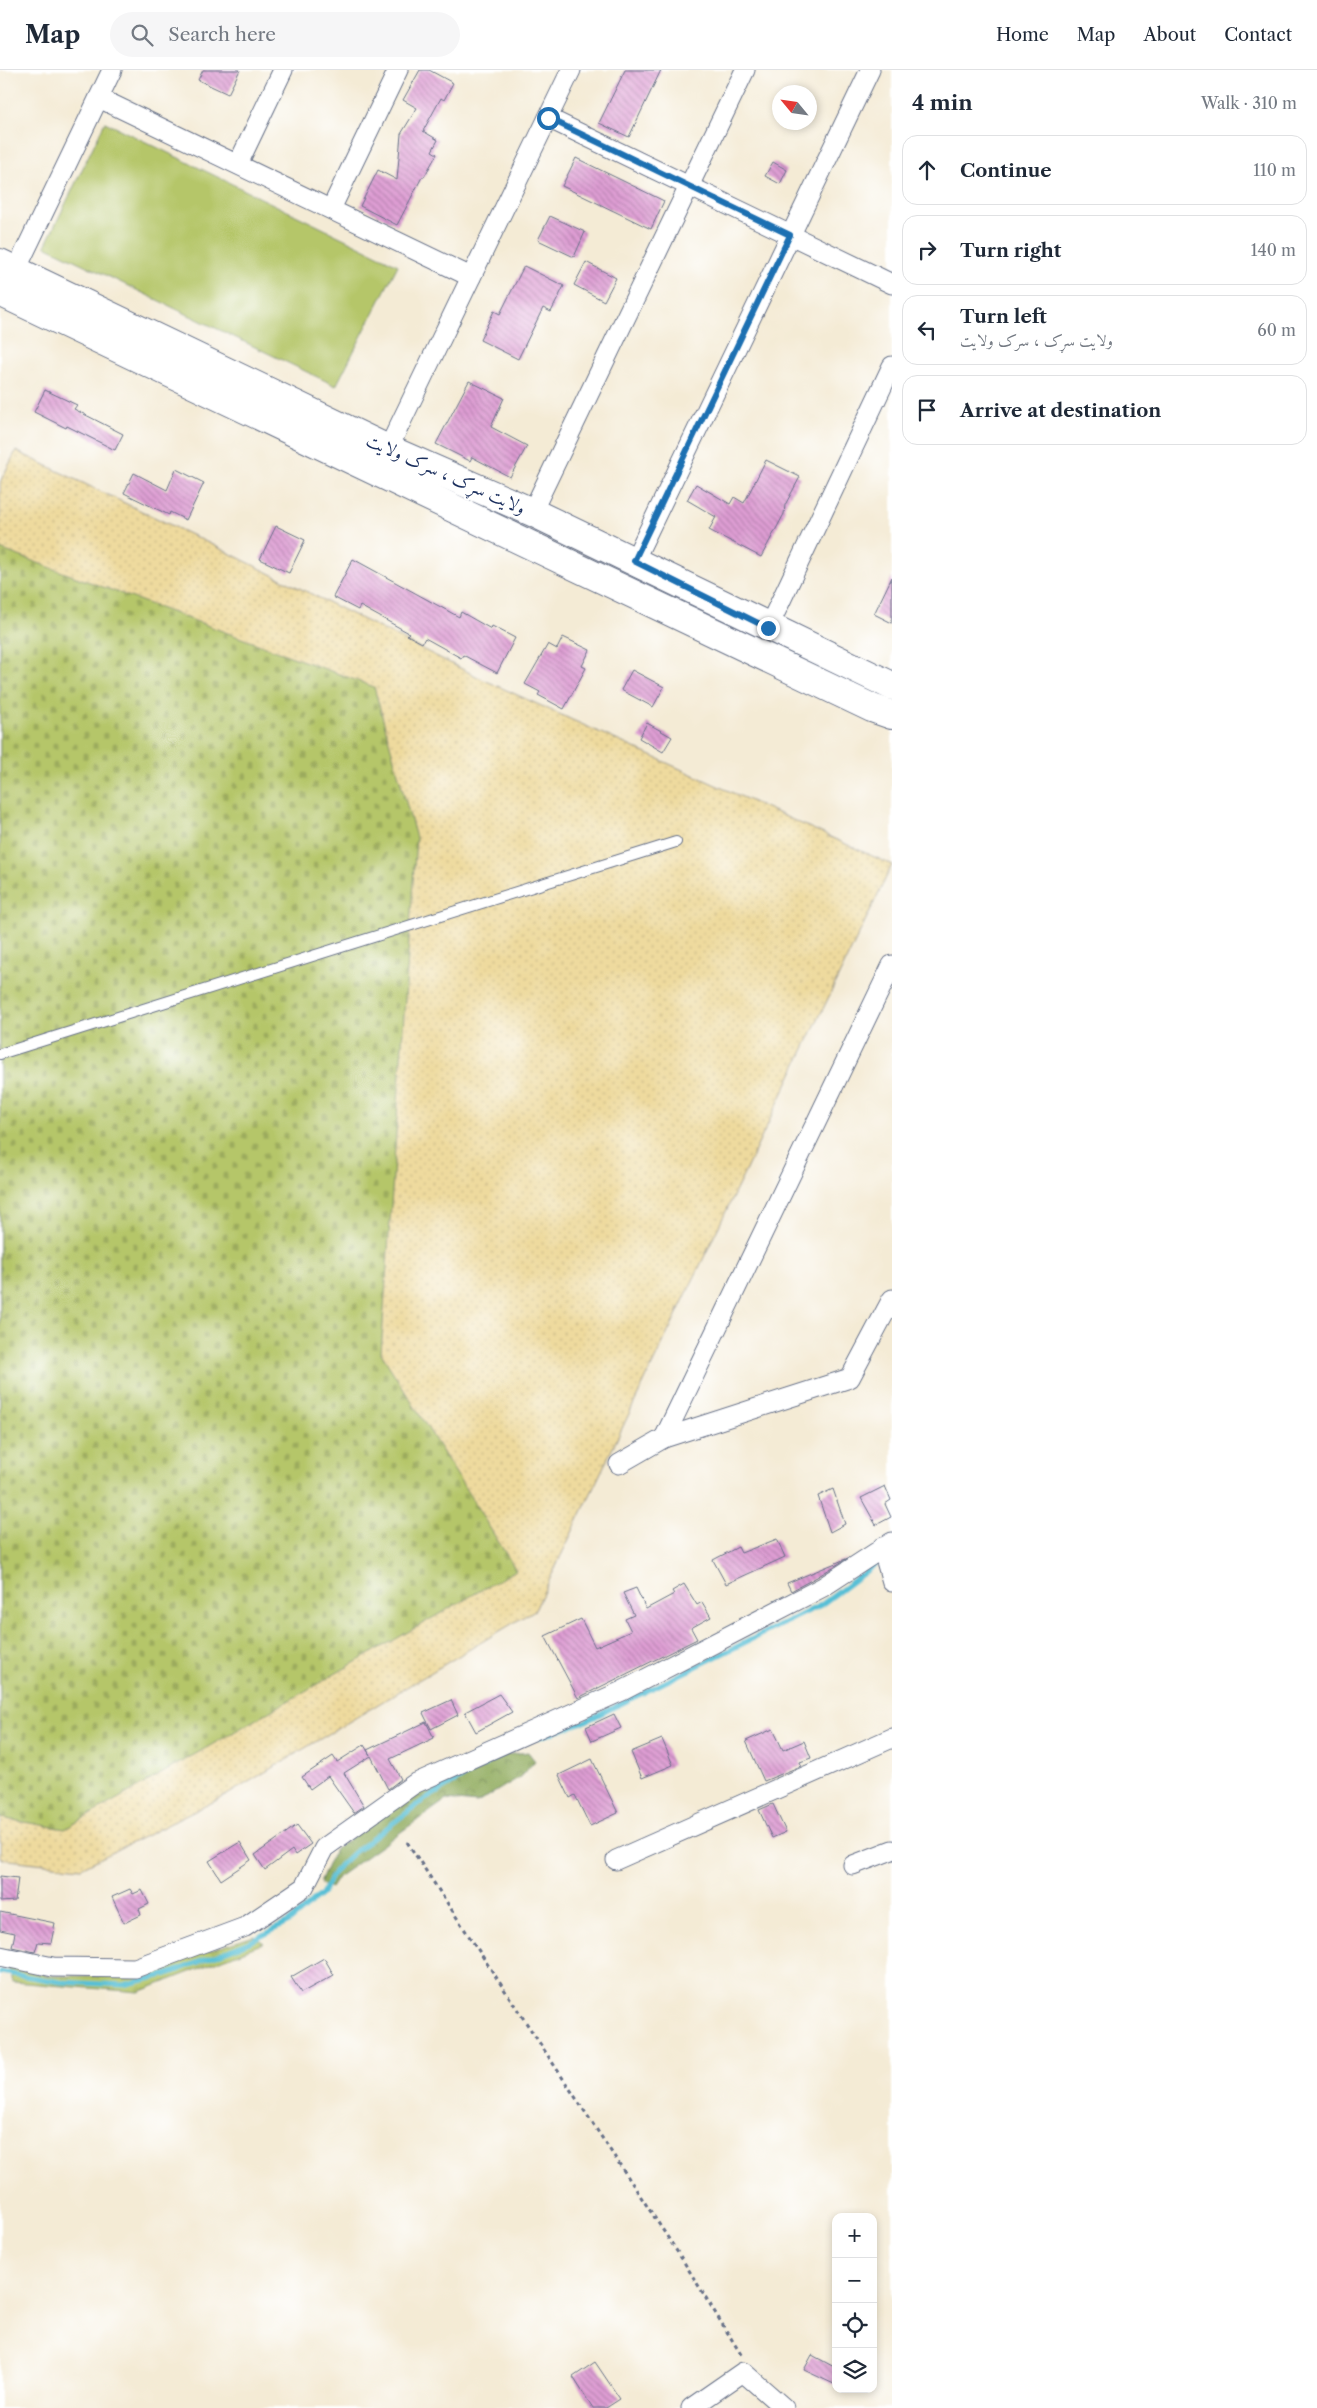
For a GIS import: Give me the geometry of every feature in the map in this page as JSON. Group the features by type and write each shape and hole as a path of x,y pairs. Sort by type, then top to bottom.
{"main road":[{"name":"ولایت سړک ، سرک ولایت","path":"5,275 532,512 768,628 891,685"},
{"name":"ولایت سړک ، سرک ولایت","path":"5,275 863,703 892,714"}],"street":[{"path":"5,275 112,70"},
{"path":"238,164 283,70"},
{"path":"331,210 398,70"},
{"path":"388,448 571,70"},
{"path":"532,512 745,70"},
{"path":"634,561 870,70"},
{"path":"99,98 471,277"},
{"path":"548,118 892,284"},
{"path":"768,628 892,366"},
{"path":"664,1438 892,965"},
{"path":"619,1464 664,1438 850,1378 892,1299"},
{"path":"0,1956 53,1967 136,1968 245,1927 304,1887 324,1848 414,1784 622,1691 823,1587 887,1544 892,1582"},
{"path":"616,1860 892,1738"},
{"path":"854,1865 892,1850"},
{"path":"691,2408 743,2372 784,2408"}],"lane":[{"path":"0,1054 676,842"}],"path":[{"path":"407,1842 732,2338 742,2354 743,2372"}],"green space":[{"path":"105,122 398,265 336,386 45,246"},
{"path":"0,549 374,687 416,838 381,1353 516,1570 65,1829 0,1818"},
{"path":"528,1752 535,1761 520,1777 477,1803 446,1800 339,1876 331,1888 320,1883 335,1849 434,1781 486,1757"},
{"path":"254,1936 264,1943 139,1992 13,1982 8,1965 50,1976 132,1976"}],"sand":[{"path":"16,451 223,550 482,679 892,865 535,1610 227,1795 81,1868 0,1859 0,482"}],"building":[{"path":"203,70 240,70 228,94 198,80"},
{"path":"420,70 429,70 453,83 444,100 441,98 423,131 438,140 432,151 437,154 424,177 422,177 397,225 360,206 378,170 397,180 401,134 417,108 403,100"},
{"path":"625,70 661,70 629,137 599,123"},
{"path":"576,158 664,201 651,229 562,186"},
{"path":"773,162 787,170 780,184 765,176"},
{"path":"550,216 585,232 574,257 538,240"},
{"path":"586,262 616,278 604,301 574,285"},
{"path":"524,266 564,286 551,312 543,308 518,359 480,340 494,311 500,314"},
{"path":"469,381 504,398 491,427 527,446 510,477 472,457 470,461 436,444"},
{"path":"45,390 77,405 74,409 123,434 115,450 34,412"},
{"path":"766,460 800,477 785,505 784,514 761,557 709,530 716,517 687,500 696,484 730,504 734,497 744,503"},
{"path":"176,469 204,483 186,520 170,512 169,515 124,493 134,473 167,490"},
{"path":"276,526 305,540 289,573 260,559"},
{"path":"353,559 459,617 461,612 491,629 492,626 515,638 497,673 463,655 461,658 425,638 422,643 407,635 409,633 360,606 358,610 333,597"},
{"path":"892,577 892,623 874,614"},
{"path":"563,637 590,650 582,666 586,668 564,709 538,695 540,692 525,684 548,644 557,649"},
{"path":"632,670 664,687 653,707 621,690"},
{"path":"647,723 672,737 663,752 639,738"},
{"path":"885,1486 891,1500 885,1504 891,1517 876,1525 861,1498"},
{"path":"833,1489 845,1524 830,1532 818,1496"},
{"path":"777,1539 785,1557 726,1584 713,1560 738,1547 741,1553"},
{"path":"848,1558 791,1591 787,1583"},
{"path":"684,1584 697,1605 702,1602 711,1617 691,1628 697,1639 578,1698 545,1636 581,1619 595,1647 631,1631 625,1619 634,1615 623,1593 636,1588 646,1609 674,1594 672,1591"},
{"path":"499,1694 512,1712 476,1732 465,1712"},
{"path":"451,1700 458,1715 431,1729 423,1713"},
{"path":"614,1714 621,1728 592,1741 586,1727"},
{"path":"426,1722 434,1738 390,1759 401,1779 388,1789 371,1756 344,1773 364,1806 354,1813 328,1776 310,1789 302,1777 333,1756 337,1762 364,1745 367,1750"},
{"path":"773,1729 783,1750 804,1741 811,1758 800,1762 801,1766 764,1781 746,1741"},
{"path":"662,1739 673,1765 642,1778 631,1752"},
{"path":"592,1759 618,1813 590,1826 575,1795 570,1798 559,1775"},
{"path":"773,1804 786,1832 772,1838 759,1810"},
{"path":"297,1825 311,1844 295,1855 292,1850 265,1870 255,1855"},
{"path":"240,1842 251,1860 221,1880 209,1861"},
{"path":"0,1876 18,1878 15,1901 0,1902"},
{"path":"130,1889 133,1894 142,1890 149,1904 139,1909 141,1915 124,1923 112,1897"},
{"path":"0,1912 55,1923 51,1943 38,1942 35,1952 12,1947 15,1933 0,1930"},
{"path":"324,1958 334,1975 301,1993 291,1977"},
{"path":"812,2355 832,2366 832,2383 804,2370"},
{"path":"595,2362 620,2399 606,2408 593,2408 573,2377"}],"waterway":[{"path":"540,1737 586,1721 821,1605 881,1560"},
{"path":"0,1972 61,1982 124,1985 168,1974 250,1942 289,1922 322,1894 334,1871 353,1853 424,1800 502,1754"}],"route":[{"path":"548,118 790,235 634,561 768,628"}]}
